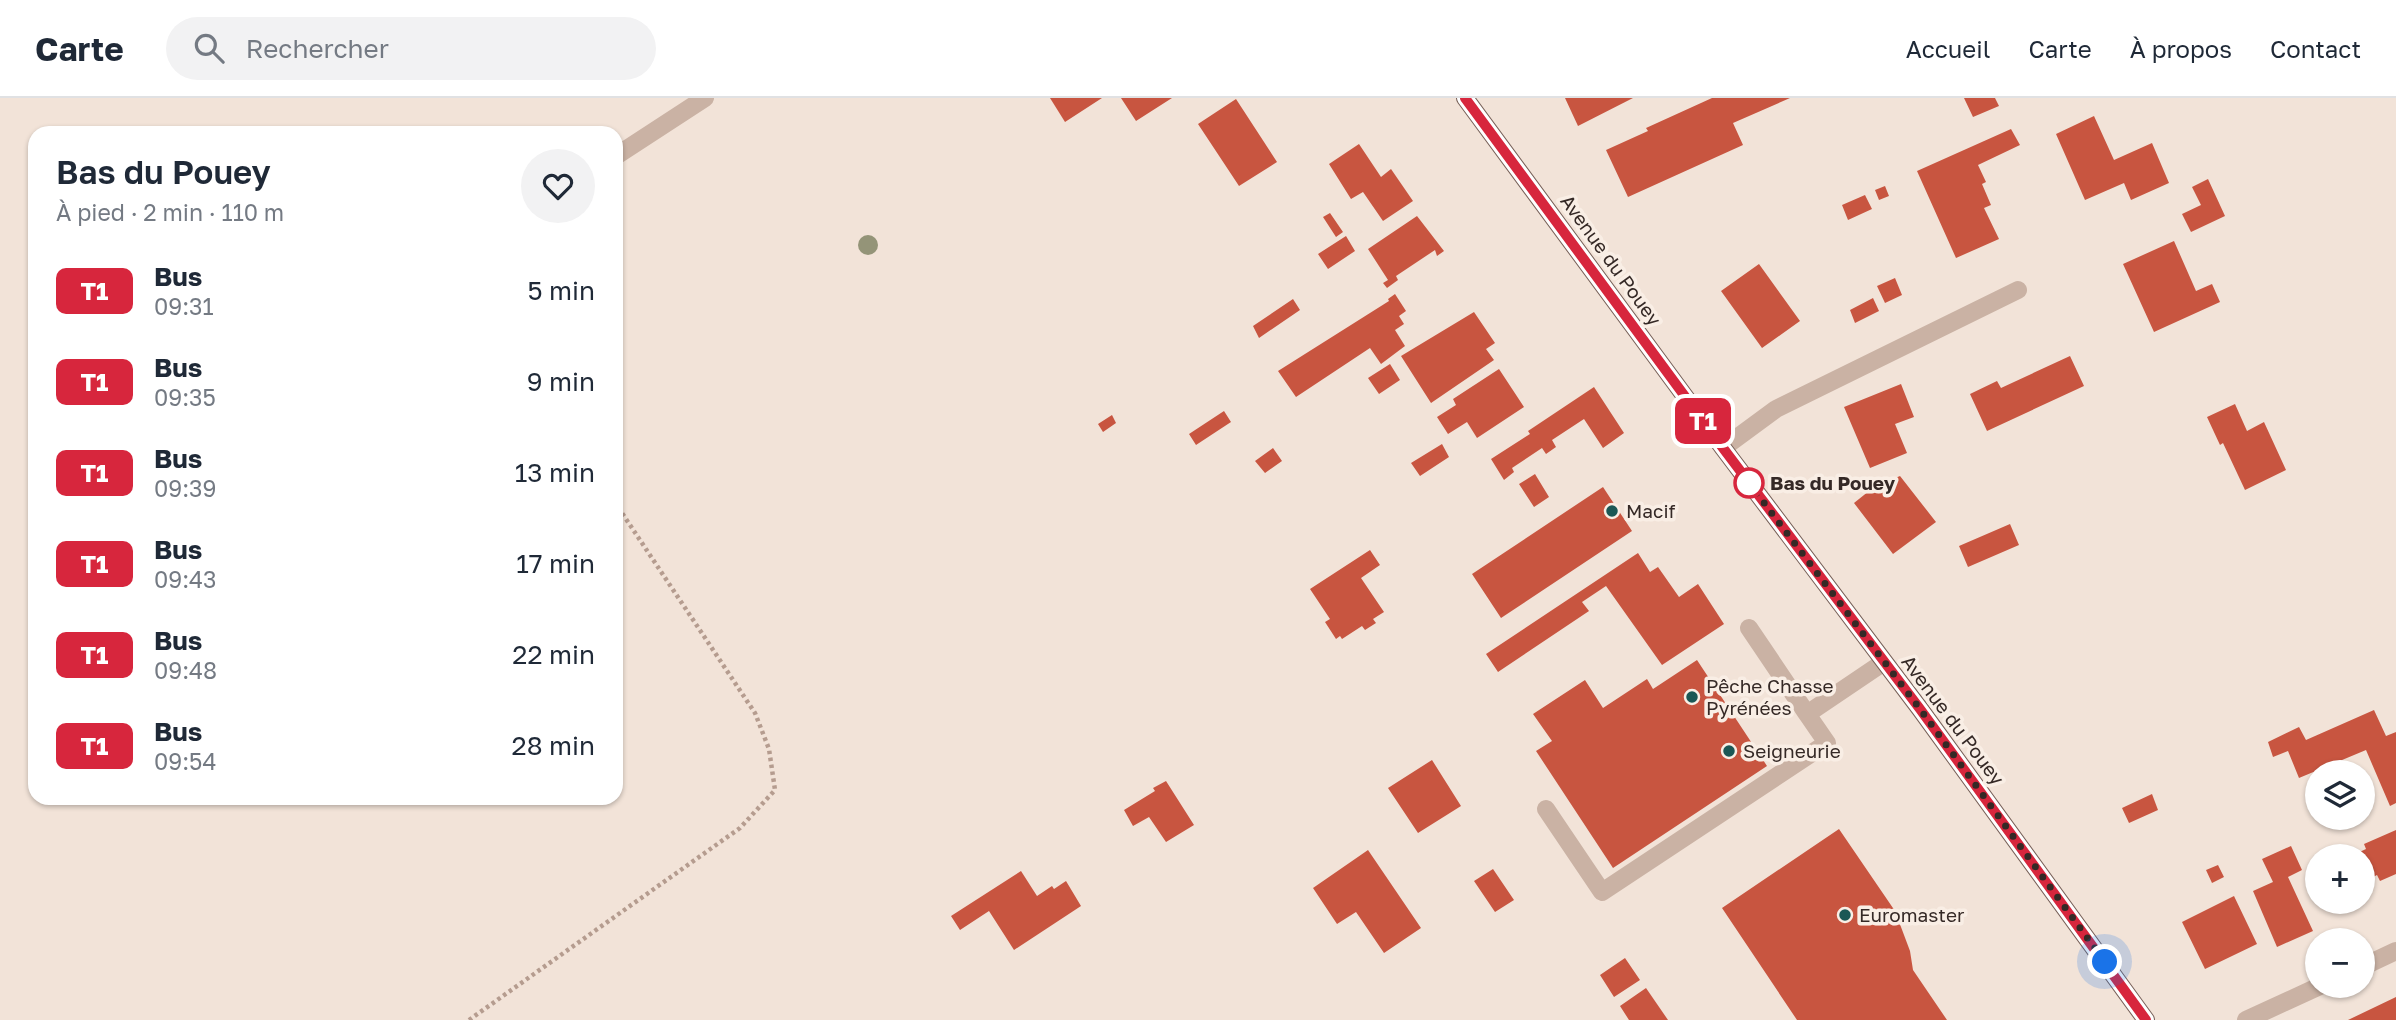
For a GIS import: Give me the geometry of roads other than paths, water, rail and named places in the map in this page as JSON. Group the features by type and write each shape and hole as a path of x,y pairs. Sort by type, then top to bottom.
{"main road":[{"name":"Avenue du Pouey","path":"1465,98 2146,1020"}],"street":[{"path":"623,151 705,98"},
{"path":"1723,448 1776,409 2018,290"},
{"path":"1546,809 1602,892 1827,743 1749,628"},
{"path":"1807,714 1884,662"},
{"path":"2375,961 2396,951"},
{"path":"2246,1020 2305,993"}],"place":[{"name":"Bas du Pouey","path":"1749,483"},
{"name":"Macif","path":"1612,511"},
{"name":"Pêche Chasse Pyrénées","path":"1692,697"},
{"name":"Seigneurie","path":"1729,751"},
{"name":"Euromaster","path":"1845,915"}]}
